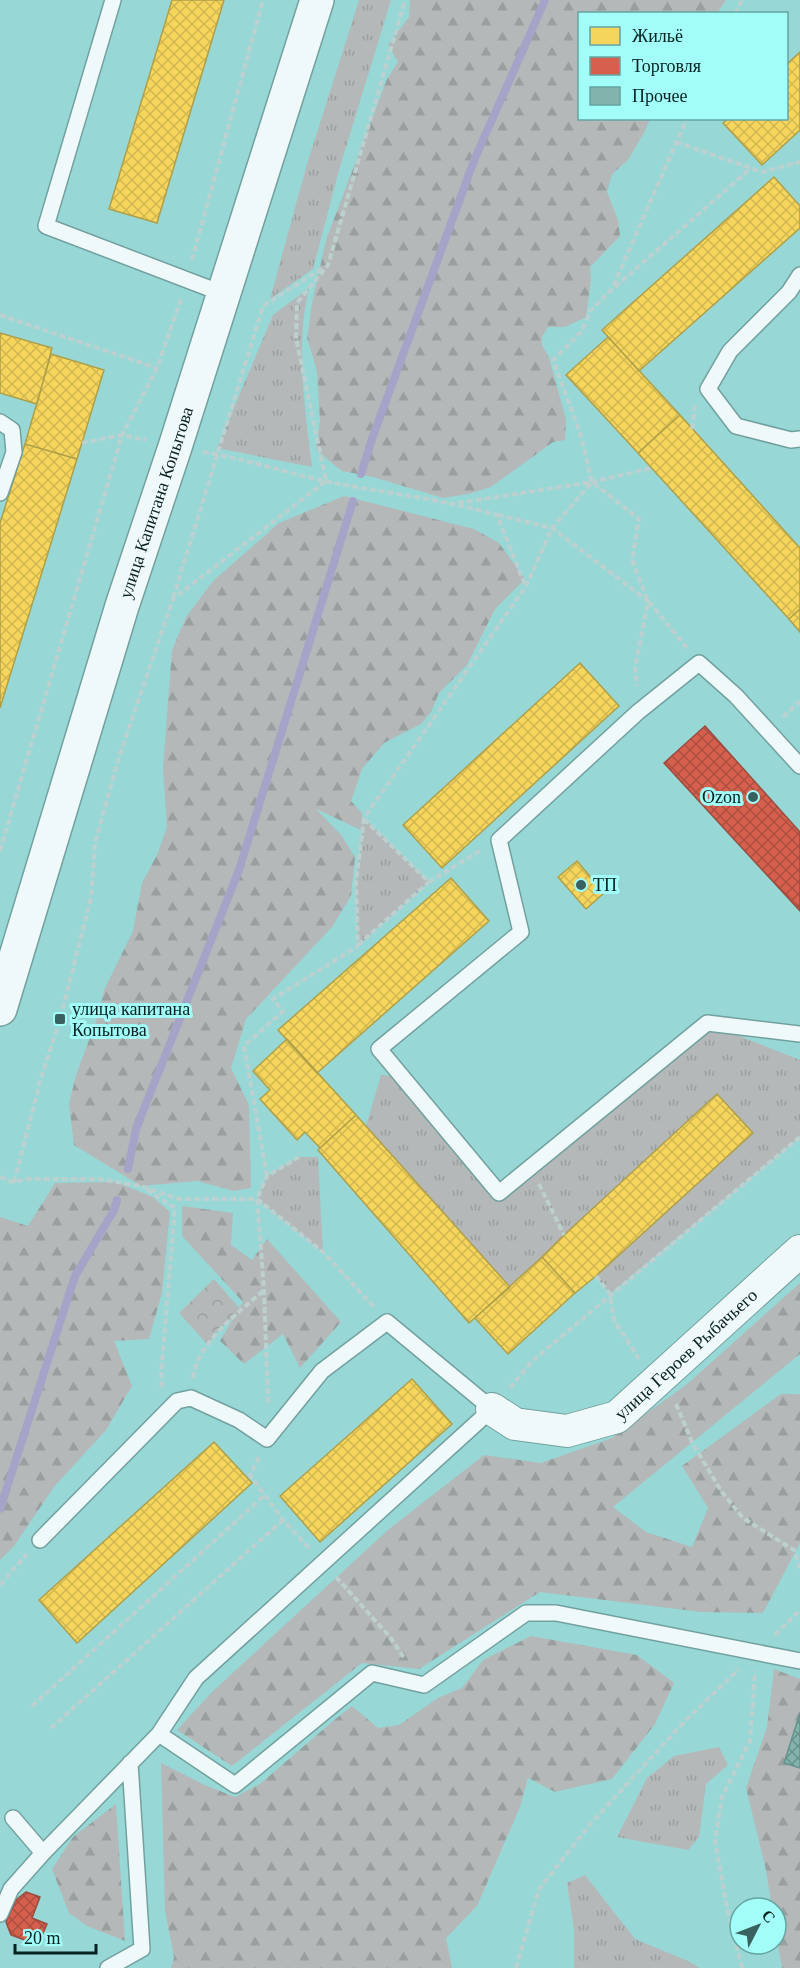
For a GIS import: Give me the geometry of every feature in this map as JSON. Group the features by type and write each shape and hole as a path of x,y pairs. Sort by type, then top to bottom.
{"main road":[{"name":"улица Капитана Копытова","path":"0,1009 122,606 317,0"}],"street":[{"name":"улица Героев Рыбачьего","path":"492,1409 515,1424 567,1431 617,1418 666,1387 800,1251"}],"lane":[{"path":"113,0 46,226 224,294"},
{"path":"800,275 789,292 730,351 708,389 736,426 791,440 800,439"},
{"path":"0,422 12,430 14,452 0,493"},
{"path":"800,766 736,696 699,663 638,712 499,840 521,932 379,1049 500,1192 707,1023 800,1034"},
{"path":"0,1914 12,1889 43,1853 159,1734 196,1678 492,1409 387,1322 322,1371 267,1439 238,1420 191,1398 177,1401 40,1540"},
{"path":"159,1734 235,1785 372,1673 424,1685 526,1613 556,1613 800,1661"},
{"path":"108,1968 142,1949 130,1763"},
{"path":"13,1818 43,1853"}],"path":[{"path":"0,851 122,435 157,368 187,280 263,0"},
{"path":"326,481 296,338 297,303 328,265 405,0"},
{"path":"612,289 686,120"},
{"path":"676,142 762,172 800,162"},
{"path":"638,712 635,668 648,601 632,560 639,519 592,482 580,433 553,360 582,331 590,311 612,289 751,168"},
{"path":"14,1182 41,1078 60,1019 90,898 95,843 119,757 173,598 263,306 328,265"},
{"path":"0,315 157,368"},
{"path":"692,429 695,402"},
{"path":"216,454 393,495 456,503 552,528 648,601 699,663"},
{"path":"456,503 592,482 652,468"},
{"path":"173,598 326,481"},
{"path":"358,946 356,882 364,818 526,586 552,528 592,482"},
{"path":"497,515 526,586"},
{"path":"364,818 429,882"},
{"path":"424,1685 390,1638 284,1520 250,1474 267,1439 268,1391 264,1290 257,1199 267,1176 244,1046 283,1011 273,999 358,946 429,882 499,840"},
{"path":"492,1409 532,1361 800,1137"},
{"path":"267,1176 299,1157"},
{"path":"531,1167 564,1235"},
{"path":"0,1178 14,1182 28,1179 99,1179 141,1186 178,1199 257,1199 323,1252 387,1322"},
{"path":"141,1186 175,1208 161,1375 164,1416"},
{"path":"596,1276 610,1294 615,1320 639,1358 666,1387 692,1442 721,1491 743,1518 794,1550 800,1568"},
{"path":"191,1398 194,1366 216,1333 264,1290"},
{"path":"32,1706 266,1495"},
{"path":"51,1728 284,1520"},
{"path":"0,1585 40,1540"},
{"path":"516,1968 539,1889 592,1822 668,1739 800,1610"},
{"path":"742,1968 727,1908 715,1841 722,1797 750,1741 756,1653"}],"green space":[{"path":"359,0 391,0 339,170 313,269 270,299 307,164"},
{"path":"410,0 726,0 718,12 578,12 578,120 650,120 628,160 612,174 607,192 618,220 620,236 590,267 591,280 586,317 565,327 548,327 542,337 542,345 549,357 566,420 565,440 553,442 491,487 443,498 373,477 342,471 316,450 320,421 317,371 307,338 326,240 387,79 398,62 388,45 409,17"},
{"path":"309,288 302,355 304,400 312,467 217,448 273,315"},
{"path":"344,496 474,529 499,543 525,579 495,609 467,665 439,693 431,712 421,724 384,743 362,769 351,801 362,813 363,831 316,809 341,835 355,857 351,896 332,927 246,1019 231,1068 249,1105 251,1188 234,1191 197,1181 141,1186 74,1145 69,1104 76,1075 98,1016 104,990 133,931 142,883 157,855 167,827 163,768 172,650 186,617 213,581 279,523"},
{"path":"364,818 429,882 358,946 356,882"},
{"path":"707,1023 800,1060 800,1137 610,1294 596,1276 752,1133 717,1095 510,1287 366,1126 381,1075 401,1077 500,1192"},
{"path":"299,1157 318,1157 323,1252 257,1199 267,1176"},
{"path":"116,1182 153,1197 170,1212 162,1293 149,1339 114,1341 132,1386 106,1430 54,1487 14,1546 0,1560 0,1217 28,1226 55,1183"},
{"path":"182,1206 233,1213 231,1245 252,1260 267,1239 341,1322 300,1368 283,1334 244,1364 220,1341 243,1302 182,1236"},
{"path":"214,1279 241,1310 216,1333 208,1345 179,1313"},
{"path":"800,1283 800,1354 613,1507 646,1532 692,1547 708,1508 682,1466 781,1394 800,1394 800,1543 763,1613 701,1612 540,1592 419,1669 362,1663 232,1766 177,1730 212,1692 389,1529 484,1455 541,1463 612,1438 686,1385"},
{"path":"531,1636 637,1655 674,1683 655,1724 612,1779 555,1792 528,1778 520,1807 477,1906 446,1938 452,1968 171,1968 174,1957 165,1911 161,1763 235,1797 260,1784 352,1706 378,1728 399,1725 438,1698 462,1688 483,1660"},
{"path":"774,1669 800,1679 800,1713 785,1763 800,1768 800,1968 782,1968 780,1956 788,1956 788,1896 770,1896 746,1788 767,1727"},
{"path":"719,1747 728,1765 706,1784 699,1837 688,1850 617,1837 647,1778 674,1756"},
{"path":"116,1804 125,1941 87,1926 69,1913 52,1869 73,1837"},
{"path":"585,1875 635,1939 700,1968 574,1968 574,1930 567,1883"}],"building: Жильё":[{"path":"172,0 224,0 157,223 109,209"},
{"path":"800,52 800,130 762,165 723,123 727,120 788,120 788,63"},
{"path":"774,177 800,206 800,228 639,371 602,330"},
{"path":"0,333 52,348 37,404 0,393"},
{"path":"608,337 680,415 638,453 566,375"},
{"path":"51,354 104,370 77,459 25,444"},
{"path":"680,415 800,548 800,609 789,619 638,453"},
{"path":"25,444 77,459 0,708 0,523"},
{"path":"800,609 800,632 789,619"},
{"path":"580,663 619,706 442,868 403,825"},
{"name":"ТП","path":"577,861 604,893 586,909 558,877"},
{"path":"451,878 489,921 317,1073 278,1030"},
{"path":"287,1039 356,1115 320,1148 305,1132 297,1140 260,1099 270,1090 253,1071"},
{"path":"717,1094 753,1133 575,1293 542,1257"},
{"path":"356,1115 510,1287 469,1323 318,1150"},
{"path":"542,1257 575,1293 508,1354 475,1318"},
{"path":"412,1379 452,1424 320,1542 280,1496"},
{"path":"214,1442 252,1483 77,1643 39,1600"}],"building: Торговля":[{"path":"705,726 800,832 800,911 664,763"},
{"path":"26,1892 40,1897 32,1918 47,1924 38,1945 11,1935 6,1922 16,1900"}],"building: Прочее":[{"path":"800,1713 800,1768 784,1763"}],"waterway":[{"path":"361,474 475,158 545,0"},
{"path":"128,1169 136,1129 239,870 353,501"},
{"path":"0,1509 75,1276 114,1210 117,1200"}],"place":[{"name":"Ozon","path":"753,797"},
{"name":"ТП","path":"581,885"},
{"name":"улица капитана Копытова","path":"60,1019"}]}
